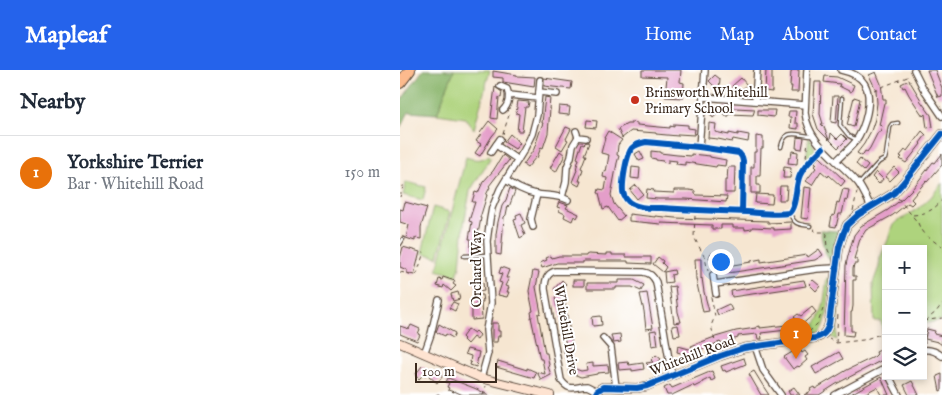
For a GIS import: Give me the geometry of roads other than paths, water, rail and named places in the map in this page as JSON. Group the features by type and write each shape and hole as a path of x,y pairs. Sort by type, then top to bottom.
{"highway":[{"path":"400,83 410,70"}],"street":[{"path":"699,147 705,70"},
{"path":"755,100 757,70"},
{"path":"807,70 805,105 806,120 811,136 859,184 871,207"},
{"path":"836,161 856,140 867,114 868,106 864,83 853,74 841,70"},
{"path":"914,72 942,116"},
{"name":"Orchard Way","path":"485,379 488,353 486,330 491,303 488,255 490,219 496,198 532,134 540,80"},
{"path":"500,86 507,89 509,95 505,107"},
{"path":"509,95 557,94"},
{"path":"703,97 805,105"},
{"path":"562,197 567,167 577,134 586,138"},
{"path":"715,284 836,265 839,247 850,221 894,193 942,134"},
{"path":"490,152 500,139"},
{"path":"741,154 699,147 646,142 636,145 631,149 626,159 623,189 625,198 637,206 789,213 793,208 798,182 804,167 823,148"},
{"path":"496,145 518,160"},
{"path":"741,154 746,149"},
{"path":"741,154 743,161 742,212"},
{"path":"506,180 523,190 562,197 568,200"},
{"path":"533,227 531,219 537,209 537,194"},
{"name":"Whitehill Road","path":"596,393 603,387 638,391 720,356 744,348 776,346 824,336 829,324 836,265"},
{"name":"Whitehill Drive","path":"596,393 587,386 570,388 562,380 545,289 546,278 551,272 649,273 656,282 672,377"},
{"path":"713,274 716,294"},
{"path":"424,354 439,300"},
{"path":"603,338 611,347 616,387"},
{"path":"400,343 485,379 550,395"},
{"path":"755,346 760,363 781,395"},
{"path":"927,350 936,352 942,356"},
{"path":"835,395 882,370"},
{"path":"891,380 899,395"}],"lane":[{"path":"842,98 839,122 849,136 856,140"},
{"path":"859,184 879,162 885,159 890,127 892,124 898,123"},
{"path":"781,147 787,134 811,136"},
{"path":"789,213 795,223 810,226"},
{"path":"400,244 403,239"},
{"path":"464,256 488,255"}],"place":[{"name":"Brinsworth Whitehill Primary School","path":"635,100"},
{"name":"Yorkshire Terrier","path":"796,359"}]}
